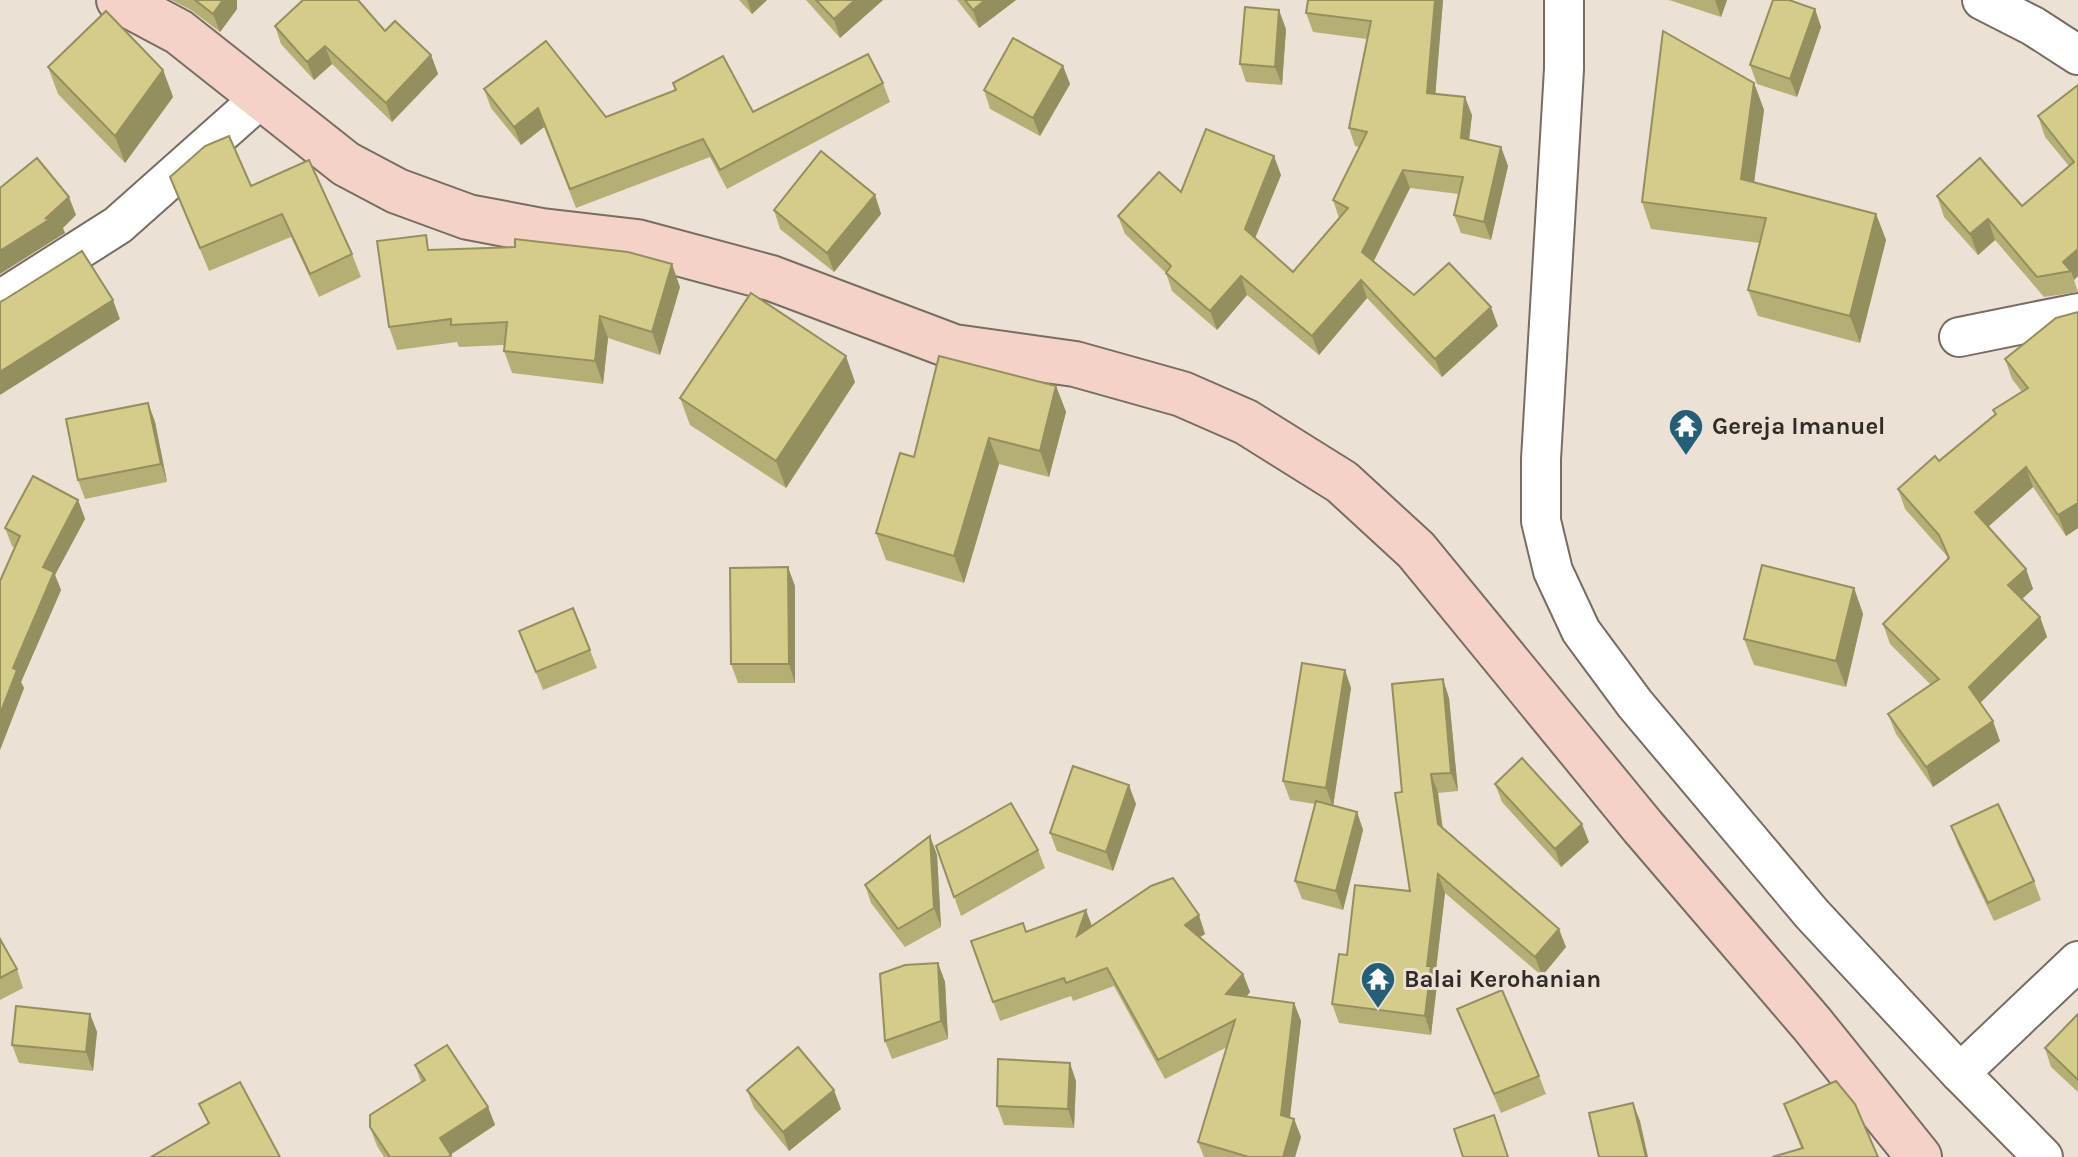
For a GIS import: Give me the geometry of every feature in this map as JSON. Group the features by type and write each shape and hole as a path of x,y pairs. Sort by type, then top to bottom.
{"street":[{"path":"119,0 179,32 346,164 397,191 468,217 542,231 637,242 771,278 954,347 1075,364 1182,394 1246,422 1342,482 1416,550 1643,827 1812,1024 1919,1157"},
{"path":"1564,0 1564,69 1541,459 1541,521 1553,571 1581,631 1635,704 1812,914 2043,1157"},
{"path":"1982,0 2042,13 2078,55"},
{"path":"0,300 118,225 262,97"},
{"path":"1959,337 2078,313"},
{"path":"1960,1073 2078,961"}],"building":[{"path":"195,0 223,0 213,14"},
{"path":"303,0 358,0 385,31 395,21 431,55 386,103 325,46 307,62 275,26"},
{"path":"816,0 855,0 834,19"},
{"path":"965,0 985,0 973,10"},
{"path":"1308,0 1435,0 1427,93 1465,97 1461,138 1501,147 1484,222 1454,215 1463,177 1403,170 1362,252 1414,295 1449,263 1491,307 1435,359 1361,280 1312,336 1241,276 1210,311 1166,273 1171,266 1118,216 1159,172 1181,192 1206,129 1274,156 1245,229 1293,272 1348,208 1333,200 1367,132 1349,128 1371,21 1306,13"},
{"path":"1773,0 1789,0 1815,9 1790,79 1750,65"},
{"path":"1245,7 1279,10 1275,67 1240,64"},
{"path":"106,11 163,70 115,136 48,67"},
{"path":"1663,31 1754,83 1741,179 1876,214 1850,316 1748,290 1766,218 1642,202"},
{"path":"1013,38 1063,66 1033,118 984,90"},
{"path":"546,41 606,117 676,90 673,83 723,56 753,112 868,54 883,83 720,170 703,139 570,189 538,108 514,127 484,89"},
{"path":"2078,85 2078,249 2063,262 2071,271 2037,277 1988,219 1970,234 1937,196 1980,158 2022,206 2074,162 2038,116"},
{"path":"229,136 251,186 309,160 352,254 310,274 282,214 200,248 170,177 205,146"},
{"path":"821,151 875,195 827,253 774,210"},
{"path":"37,158 69,197 45,219 58,214 0,251 0,188"},
{"path":"426,235 428,250 515,247 515,239 628,252 672,264 652,332 600,316 595,361 504,351 507,322 451,325 451,319 389,327 377,241"},
{"path":"82,251 113,300 0,372 0,302"},
{"path":"751,293 846,356 776,461 680,398"},
{"path":"2078,312 2078,503 2058,515 2026,467 1975,512 2026,569 2008,585 2040,617 1969,687 1993,721 1926,767 1888,714 1939,679 1883,624 1949,558 1939,535 1898,489 1935,456 1939,461 1996,414 1993,410 2028,388 2005,359 2056,318"},
{"path":"939,356 1056,386 1040,451 989,438 954,556 876,533 900,453 914,457"},
{"path":"148,403 161,464 78,480 66,419"},
{"path":"33,476 78,500 43,567 54,572 13,668 17,670 0,714 0,581 20,536 5,528"},
{"path":"1762,565 1854,588 1836,661 1744,639"},
{"path":"788,567 789,664 731,664 730,568"},
{"path":"573,608 590,650 536,672 519,631"},
{"path":"1302,663 1345,670 1326,788 1283,781"},
{"path":"1443,679 1451,773 1431,774 1438,824 1559,929 1535,957 1438,874 1427,966 1431,966 1425,1016 1332,1004 1339,954 1347,955 1355,885 1410,891 1395,793 1402,792 1392,684"},
{"path":"1522,758 1582,824 1555,849 1495,784"},
{"path":"1073,766 1129,785 1106,852 1050,833"},
{"path":"1316,801 1357,812 1336,891 1295,881"},
{"path":"1011,803 1038,850 954,897 936,846"},
{"path":"1998,804 2034,881 1988,903 1951,826"},
{"path":"930,836 934,908 898,929 865,885"},
{"path":"1173,878 1199,915 1185,925 1243,974 1226,994 1294,1003 1281,1115 1294,1119 1283,1157 1249,1157 1198,1142 1235,1020 1158,1060 1107,968 1066,983 1064,978 993,1002 971,941 1023,923 1026,932 1086,910 1077,936 1151,886"},
{"path":"0,939 17,969 0,978"},
{"path":"938,963 941,1021 885,1041 880,974 905,965"},
{"path":"1502,990 1539,1076 1494,1094 1457,1009"},
{"path":"16,1006 90,1014 86,1052 12,1045"},
{"path":"2078,1014 2078,1080 2045,1048"},
{"path":"447,1045 488,1107 440,1138 451,1155 448,1157 390,1157 370,1127 370,1115 425,1080 415,1065"},
{"path":"798,1047 834,1090 783,1132 747,1090"},
{"path":"998,1059 1070,1063 1068,1109 997,1106"},
{"path":"1836,1081 1855,1104 1878,1157 1772,1157 1803,1148 1784,1104"},
{"path":"240,1082 280,1157 151,1157 209,1123 199,1104"},
{"path":"1633,1103 1646,1157 1599,1157 1589,1113"},
{"path":"1494,1115 1508,1157 1463,1157 1454,1129"}],"place":[{"name":"Gereja Imanuel","path":"1686,457"},
{"name":"Balai Kerohanian","path":"1378,1010"}]}
